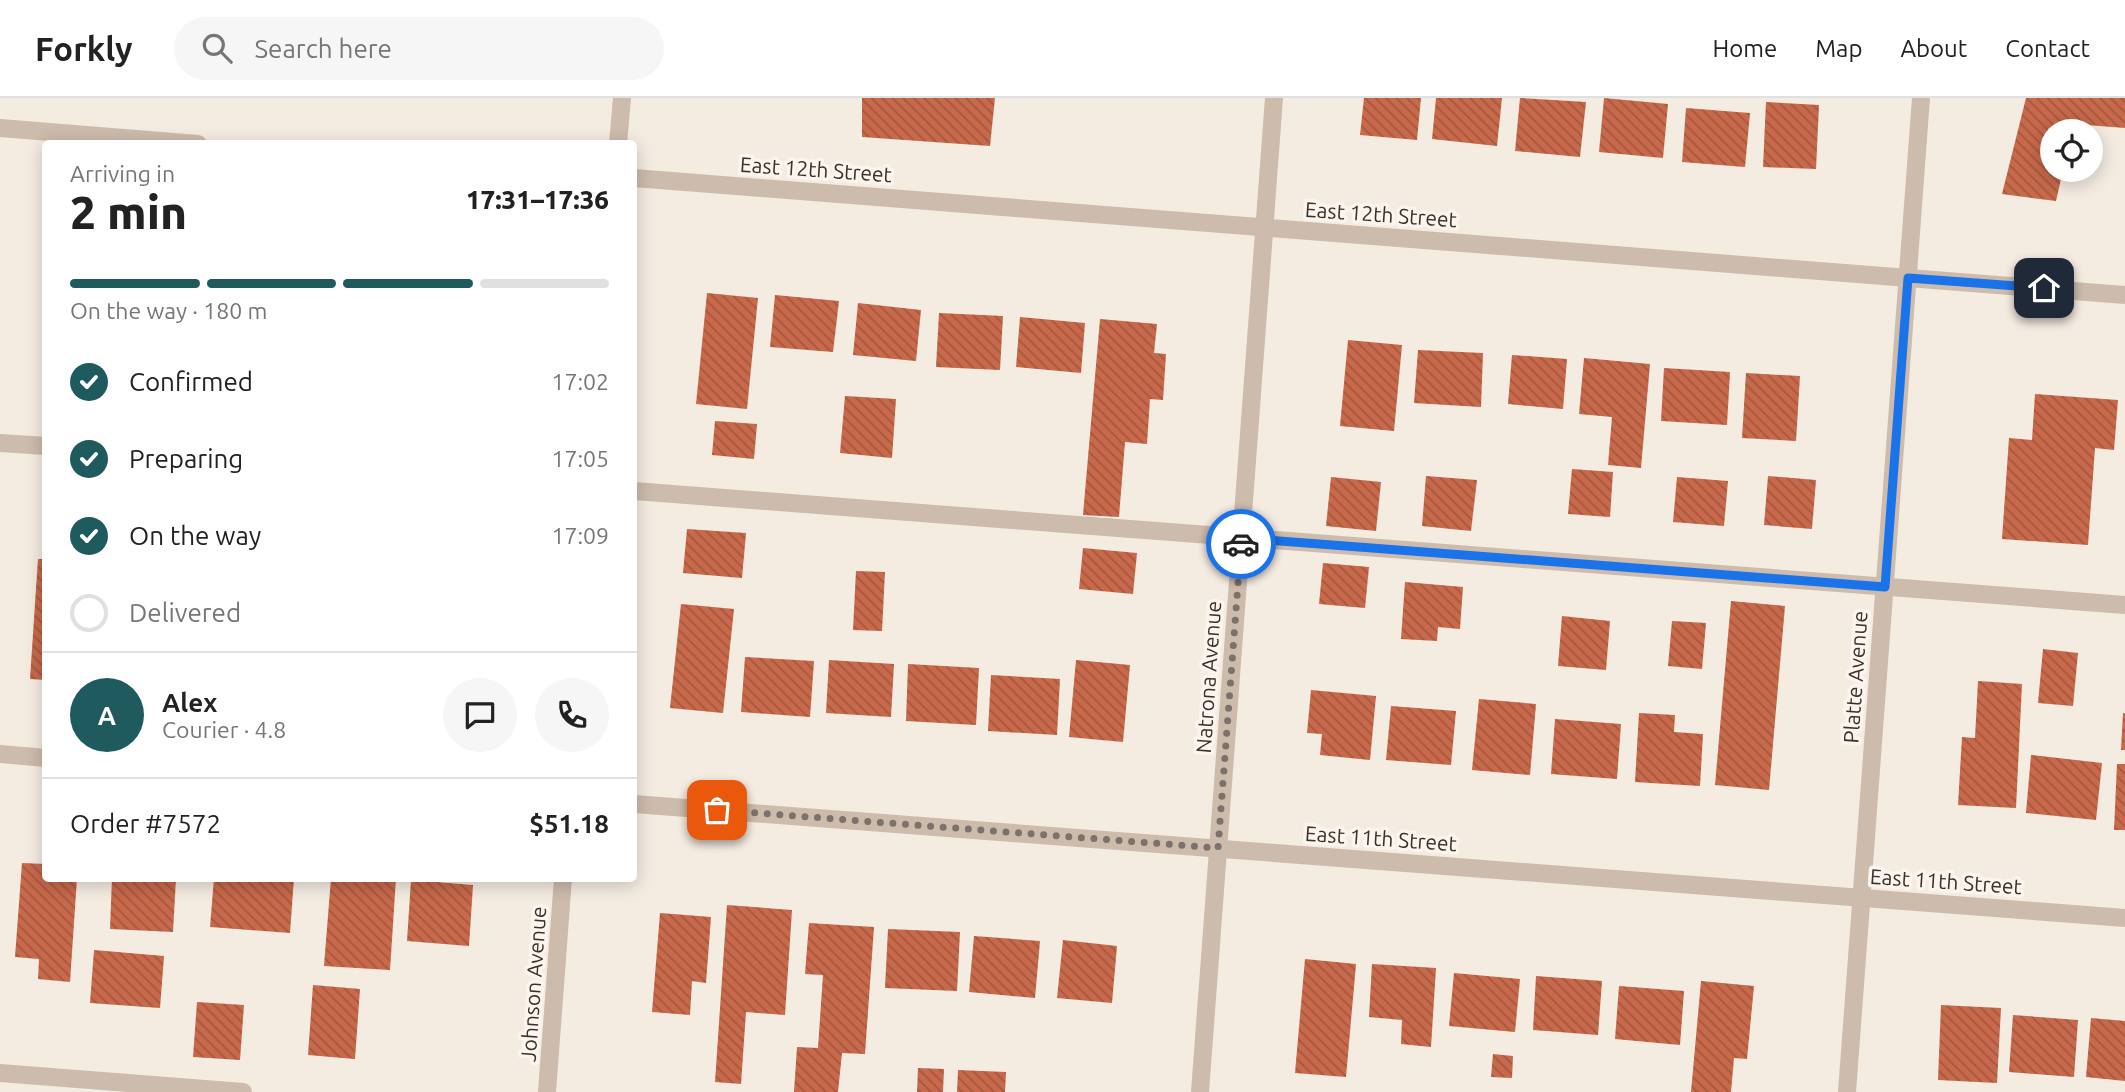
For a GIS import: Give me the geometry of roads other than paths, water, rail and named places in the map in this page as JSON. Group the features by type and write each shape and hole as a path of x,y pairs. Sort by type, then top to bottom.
{"street":[{"path":"618,140 622,98"},
{"name":"Natrona Avenue","path":"1200,1092 1275,98"},
{"name":"Platte Avenue","path":"1847,1092 1922,98"},
{"path":"0,128 148,140"},
{"name":"East 12th Street","path":"637,178 2125,295"},
{"path":"0,443 42,446"},
{"path":"637,491 2125,605"},
{"path":"0,754 42,758"},
{"name":"East 11th Street","path":"637,803 2125,918"},
{"name":"Johnson Avenue","path":"547,1092 564,882"},
{"path":"0,1073 243,1092"}]}
